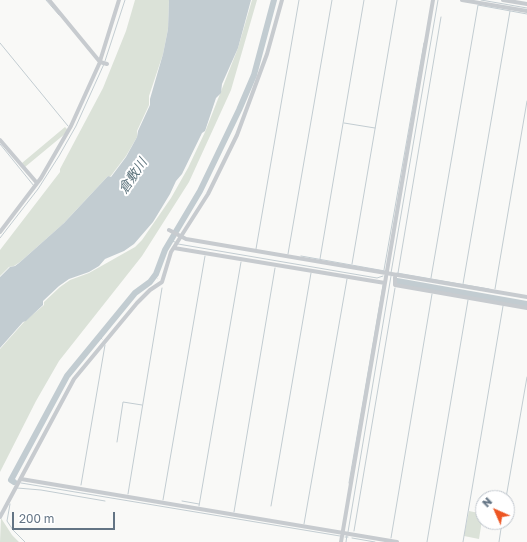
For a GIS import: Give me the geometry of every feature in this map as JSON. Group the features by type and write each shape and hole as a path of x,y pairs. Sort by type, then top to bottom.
{"street":[{"path":"49,0 102,63"},
{"path":"0,232 36,185 70,127 102,63 120,0"},
{"path":"0,517 74,379 127,313 145,294 162,282 180,237 208,194 237,135 267,54 282,0"},
{"path":"341,542 346,533 385,283 391,274 433,0"},
{"path":"462,0 527,11"},
{"path":"503,0 527,4"},
{"path":"0,140 36,185"},
{"path":"170,230 186,240 527,297"},
{"path":"176,245 385,283"},
{"path":"391,274 395,285 527,308"},
{"path":"21,479 397,542"}],"shaded area":[{"path":"135,0 169,0 168,29 163,54 149,96 149,105 137,131 137,137 126,156 110,177 108,176 63,224 20,262 9,267 0,276 0,250 60,172 60,169 103,88 126,31"},
{"path":"252,0 257,0 231,90 189,182 142,256 59,361 36,401 0,472 0,349 24,322 44,305 44,302 60,287 70,280 89,273 135,247 142,240 171,198 188,168 205,132 238,48"},
{"path":"65,127 68,130 66,133 25,167 22,163"},
{"path":"469,511 475,512 475,530 480,530 479,539 464,536"},
{"path":"1,518 12,535 19,542 0,542"}],"water":[{"name":"倉敷川","path":"169,0 251,0 238,48 222,84 221,93 216,98 205,131 202,133 182,174 176,181 153,222 134,244 124,251 105,259 99,266 89,272 69,279 59,286 43,301 43,305 23,322 0,348 0,277 10,267 19,263 64,223 108,176 111,177 126,157 137,137 138,131 150,105 150,99 163,54 168,29"}],"waterway":[{"path":"46,0 59,15"},
{"path":"105,61 125,0"},
{"path":"14,482 11,480 67,376 135,293 150,282 156,274 165,250 200,191 239,110 254,75 274,0"},
{"path":"256,249 299,0"},
{"path":"288,254 332,0"},
{"path":"320,259 364,0"},
{"path":"352,264 397,0"},
{"path":"391,273 438,0"},
{"path":"481,0 527,8"},
{"path":"431,278 478,5 527,14"},
{"path":"463,284 510,11"},
{"path":"398,273 441,17"},
{"path":"0,43 68,126"},
{"path":"384,270 424,43"},
{"path":"0,238 38,189 59,156 76,126 104,64"},
{"path":"495,289 527,101"},
{"path":"344,123 375,128"},
{"path":"0,144 34,186"},
{"path":"171,241 175,242"},
{"path":"178,244 377,278 383,276"},
{"path":"163,500 205,256"},
{"path":"301,256 385,271"},
{"path":"199,506 241,262"},
{"path":"234,512 275,268"},
{"path":"271,506 311,273"},
{"path":"397,273 489,289"},
{"path":"348,532 391,276"},
{"path":"304,524 347,279"},
{"path":"397,281 527,304"},
{"path":"349,483 383,285"},
{"path":"128,494 162,288"},
{"path":"354,531 395,288"},
{"path":"391,538 432,294"},
{"path":"427,542 468,300"},
{"path":"463,542 503,306"},
{"path":"99,336 102,339"},
{"path":"81,485 105,345"},
{"path":"507,490 527,377"},
{"path":"117,442 123,402 142,405"},
{"path":"21,483 340,536"},
{"path":"17,488 41,490 105,501"},
{"path":"182,501 199,504"},
{"path":"10,504 7,521 13,530 25,542"},
{"path":"499,542 501,530"},
{"path":"346,542 347,535"},
{"path":"352,538 375,542"}]}
